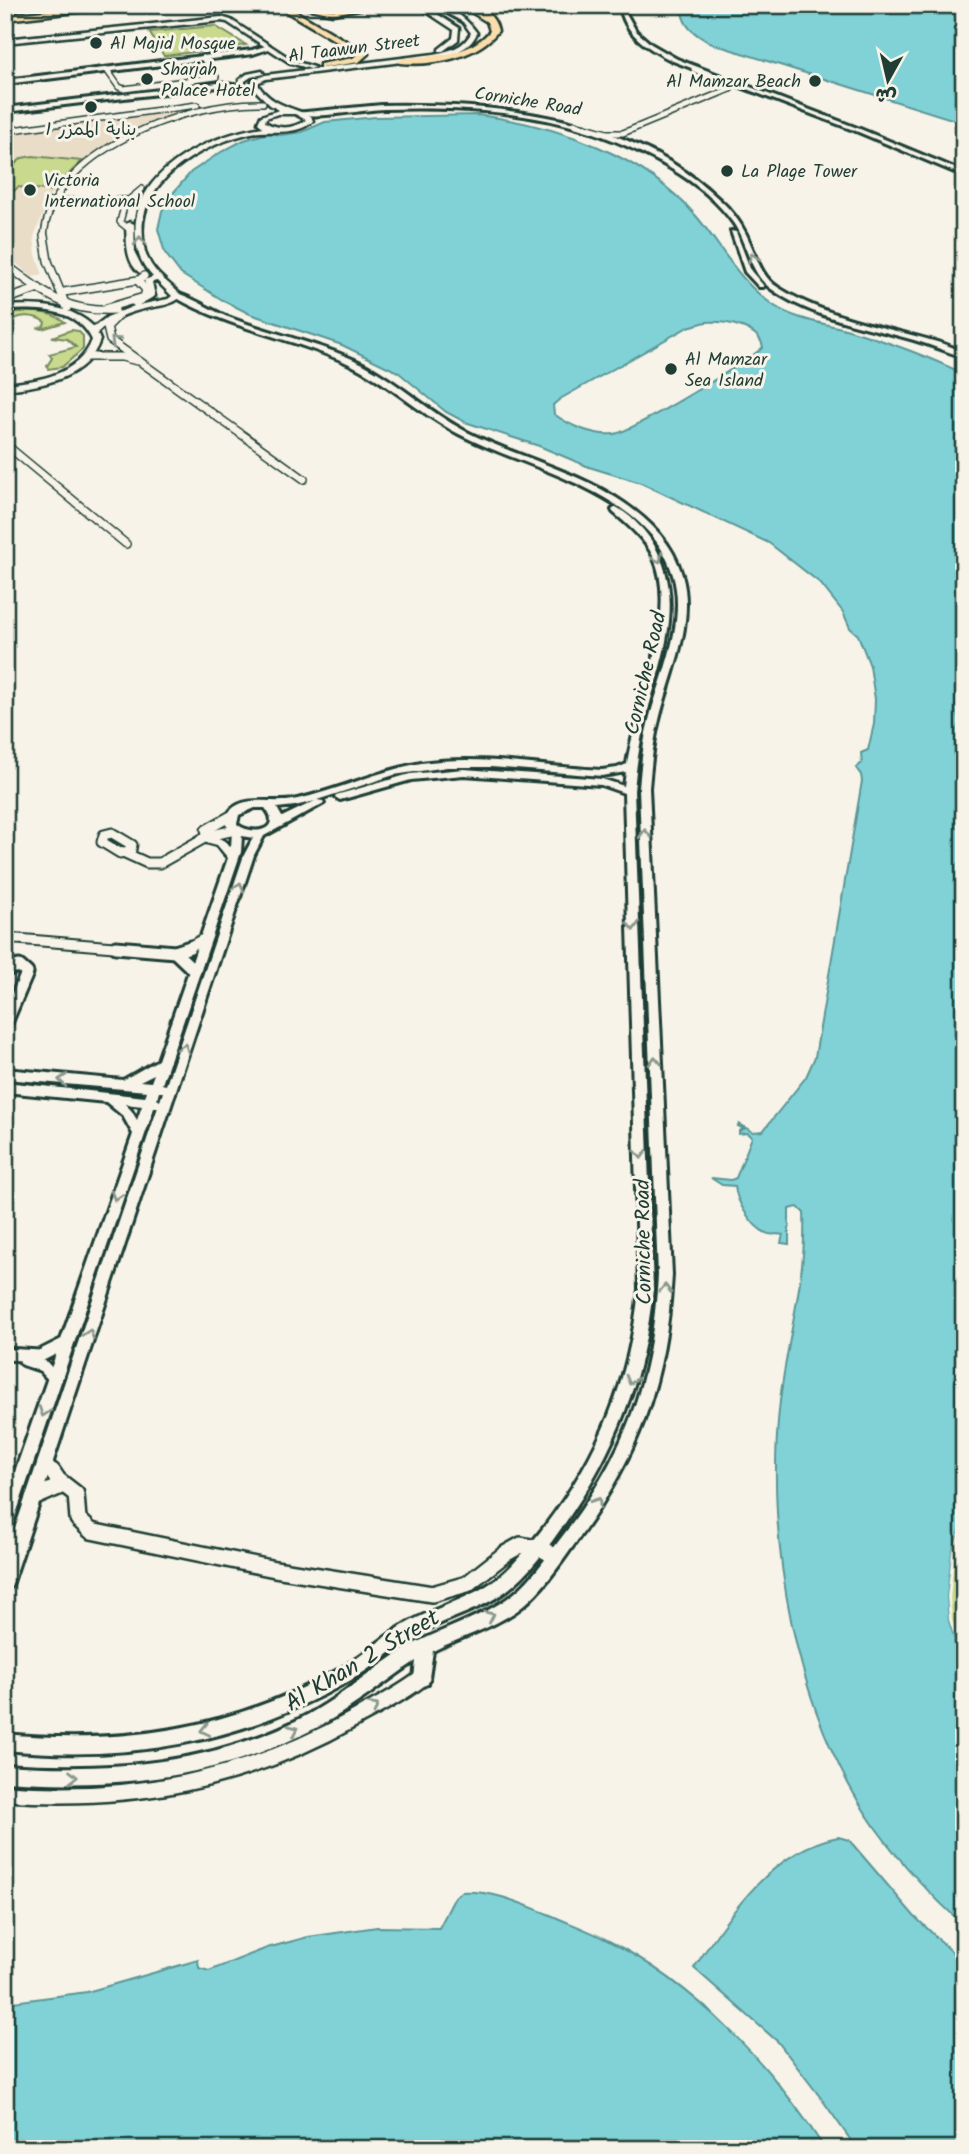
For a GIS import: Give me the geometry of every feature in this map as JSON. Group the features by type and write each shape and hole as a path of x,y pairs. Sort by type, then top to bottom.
{"highway":[{"path":"5,16 89,5"},
{"path":"5,16 134,5"},
{"path":"279,5 363,54 356,60 318,67"},
{"path":"296,5 333,12 377,5"},
{"path":"403,61 454,54 476,47 490,37 494,31 491,21 482,13 464,5"}],"main road":[{"name":"Al Taawun Street","path":"418,5 457,29 458,37 454,42 443,49 418,56 255,74 243,78 247,85 265,77 403,61 465,46 474,33 468,24 435,5"},
{"path":"5,41 218,19 229,21 294,63 318,67"},
{"path":"247,85 267,110 263,118 264,126 272,128"},
{"path":"247,85 272,104 309,117 309,123"},
{"name":"Corniche Road","path":"175,298 144,279 131,253 133,206 142,189 156,174 183,154 263,118 289,112"},
{"name":"Corniche Road","path":"175,298 145,260 140,247 141,212 150,190 176,165 207,147 250,131 294,129 309,123"},
{"path":"149,302 152,293 144,279 158,278"},
{"path":"8,307 68,308 95,314 175,298"},
{"path":"5,387 54,377 88,357 96,343 94,332 68,308"},
{"path":"94,332 119,311"}],"street":[{"path":"574,124 607,133 623,133 730,89 728,85 664,55 639,37 626,20 623,5"},
{"path":"631,5 633,19 642,32 676,56 865,128 964,172"},
{"path":"5,81 203,58 267,46"},
{"path":"5,81 267,46"},
{"path":"107,70 123,89 215,77 203,58"},
{"path":"694,69 964,172"},
{"path":"5,110 218,85 247,85"},
{"path":"5,131 185,109 245,99 254,95"},
{"path":"68,308 63,291 50,270 44,250 44,223 52,201 68,180 100,154 136,133 194,112 229,104 262,103"},
{"name":"Corniche Road","path":"299,113 382,107 445,107 512,113 574,124 648,153 704,189 733,218 748,243 758,273 774,288 829,312 915,336 964,355"},
{"path":"185,109 194,112"},
{"path":"176,118 185,109"},
{"name":"Corniche Road","path":"309,123 330,115 359,111 444,110 526,118 568,127 608,140 668,170 703,196 733,231 752,278 773,295 823,316 909,340 964,362"},
{"path":"130,230 120,222 126,203 142,189"},
{"path":"52,201 126,203"},
{"path":"5,264 68,308 97,309 137,301 147,293 144,279 47,293"},
{"path":"5,300 39,288"},
{"name":"Corniche Road","path":"175,298 235,324 309,346 357,365 388,382 450,425 512,459 598,499 634,524 662,565 668,595 666,618 639,723 629,791 646,1269 645,1309 634,1370 612,1433 577,1494 539,1546"},
{"path":"5,300 37,308"},
{"path":"119,311 108,325 107,335 304,479"},
{"path":"88,357 126,358 145,365"},
{"path":"5,444 126,544"},
{"name":"Corniche Road","path":"512,459 615,500 650,526 665,545 676,567 681,596 679,620 650,735 644,788 665,1275 661,1340 652,1384 628,1447 593,1509 556,1557"},
{"path":"666,618 679,620"},
{"path":"270,807 299,802 386,774 425,766 480,764 602,774 632,765"},
{"path":"5,1582 249,855 260,834 295,814 327,801 399,780 435,774 481,773 594,781 629,791"},
{"path":"260,834 236,831 202,838 160,863 147,863 133,855 152,861 163,858 188,839 246,806 261,804 270,807 278,815 276,825"},
{"path":"5,1523 234,858 236,831 231,825 231,816"},
{"path":"202,838 221,842 234,858"},
{"path":"5,938 175,953 194,946 207,937"},
{"path":"175,953 195,971"},
{"path":"5,970 19,966 27,973 6,1019"},
{"path":"121,1085 142,1077 164,1063"},
{"path":"5,1074 171,1089"},
{"path":"5,1087 166,1104"},
{"path":"107,1098 127,1114 138,1132"},
{"path":"5,1354 40,1356 68,1342"},
{"path":"5,1354 37,1363 55,1379"},
{"path":"46,1461 63,1485 76,1494 80,1523 96,1533 262,1567 411,1592 442,1593 460,1588 477,1578 510,1549 524,1545 539,1546 556,1557"},
{"path":"33,1498 63,1485"},
{"name":"Al Khan 2 Street","path":"8,1741 92,1746 147,1741 203,1731 267,1711 345,1675 420,1623 492,1591 511,1577 539,1546"},
{"name":"Al Khan 2 Street","path":"5,1773 68,1777 139,1773 246,1750 290,1732 331,1710 426,1646 511,1605 530,1589 556,1557"},
{"path":"5,1793 65,1798 107,1797 159,1791 221,1776 276,1758 328,1734 409,1689 422,1678 426,1646"}],"shaded area":[{"name":"Victoria International School","path":"172,111 177,113 136,130 83,161 50,195 34,237 36,255 43,275 32,277 5,254 5,132"}],"green space":[{"path":"215,26 246,45 164,56 149,32"},
{"path":"33,156 82,161 52,191 18,187 13,192 5,192 5,173 22,158"},
{"path":"5,312 45,313 65,322 42,329 39,328 44,326 45,322 25,316 8,324 5,322"},
{"path":"71,330 78,331 83,336 83,349 62,367 48,369 52,358 49,354 76,347 67,339 52,337"},
{"path":"964,1520 964,1667 949,1620 949,1570"}],"water":[{"path":"687,5 964,5 964,123 710,43 686,23 682,12"},
{"path":"478,115 538,126 597,146 652,176 676,195 697,217 750,286 773,305 800,318 893,344 964,374 964,1520 952,1552 947,1597 949,1621 964,1667 964,1925 928,1891 895,1853 847,1782 824,1732 792,1623 782,1566 776,1454 783,1378 800,1284 804,1213 798,1207 789,1209 789,1244 781,1243 783,1235 766,1233 750,1219 738,1199 735,1186 722,1185 711,1178 736,1178 752,1137 748,1133 739,1134 739,1131 744,1129 738,1126 739,1124 753,1132 763,1131 806,1077 815,1057 862,781 856,768 862,763 861,753 868,750 874,724 875,699 870,666 858,635 850,628 843,612 820,583 769,543 641,483 465,422 446,412 398,372 342,345 250,314 224,301 181,274 165,253 158,229 167,200 191,172 221,152 244,140 268,133 281,135 302,132 325,122 376,117","holes":["713,322 740,326 755,334 763,347 690,395 642,422 614,434 582,429 554,414 553,405 560,399 688,327"]},
{"path":"838,1837 849,1840 914,1916 964,1963 964,2149 857,2149 778,2042 694,1968 737,1907 772,1870 814,1844"},
{"path":"461,1892 495,1895 516,1902 585,1930 640,1958 701,2004 730,2030 781,2087 825,2149 5,2149 5,2003 87,1992 198,1960 199,1968 209,1971 267,1948 308,1937 377,1927 439,1928 455,1897"}],"pier":[{"path":"964,1520 955,1553 950,1597 952,1620 964,1656 964,1667 949,1620 947,1597 952,1552"}],"place":[{"name":"Al Majid Mosque","path":"96,43"},
{"name":"Sharjah Palace Hotel","path":"147,79"},
{"name":"Al Mamzar Beach","path":"815,81"},
{"name":"بناية الممزر 1","path":"91,107"},
{"name":"La Plage Tower","path":"727,171"},
{"name":"Victoria International School","path":"30,190"},
{"name":"Al Mamzar Sea Island","path":"671,369"}]}
